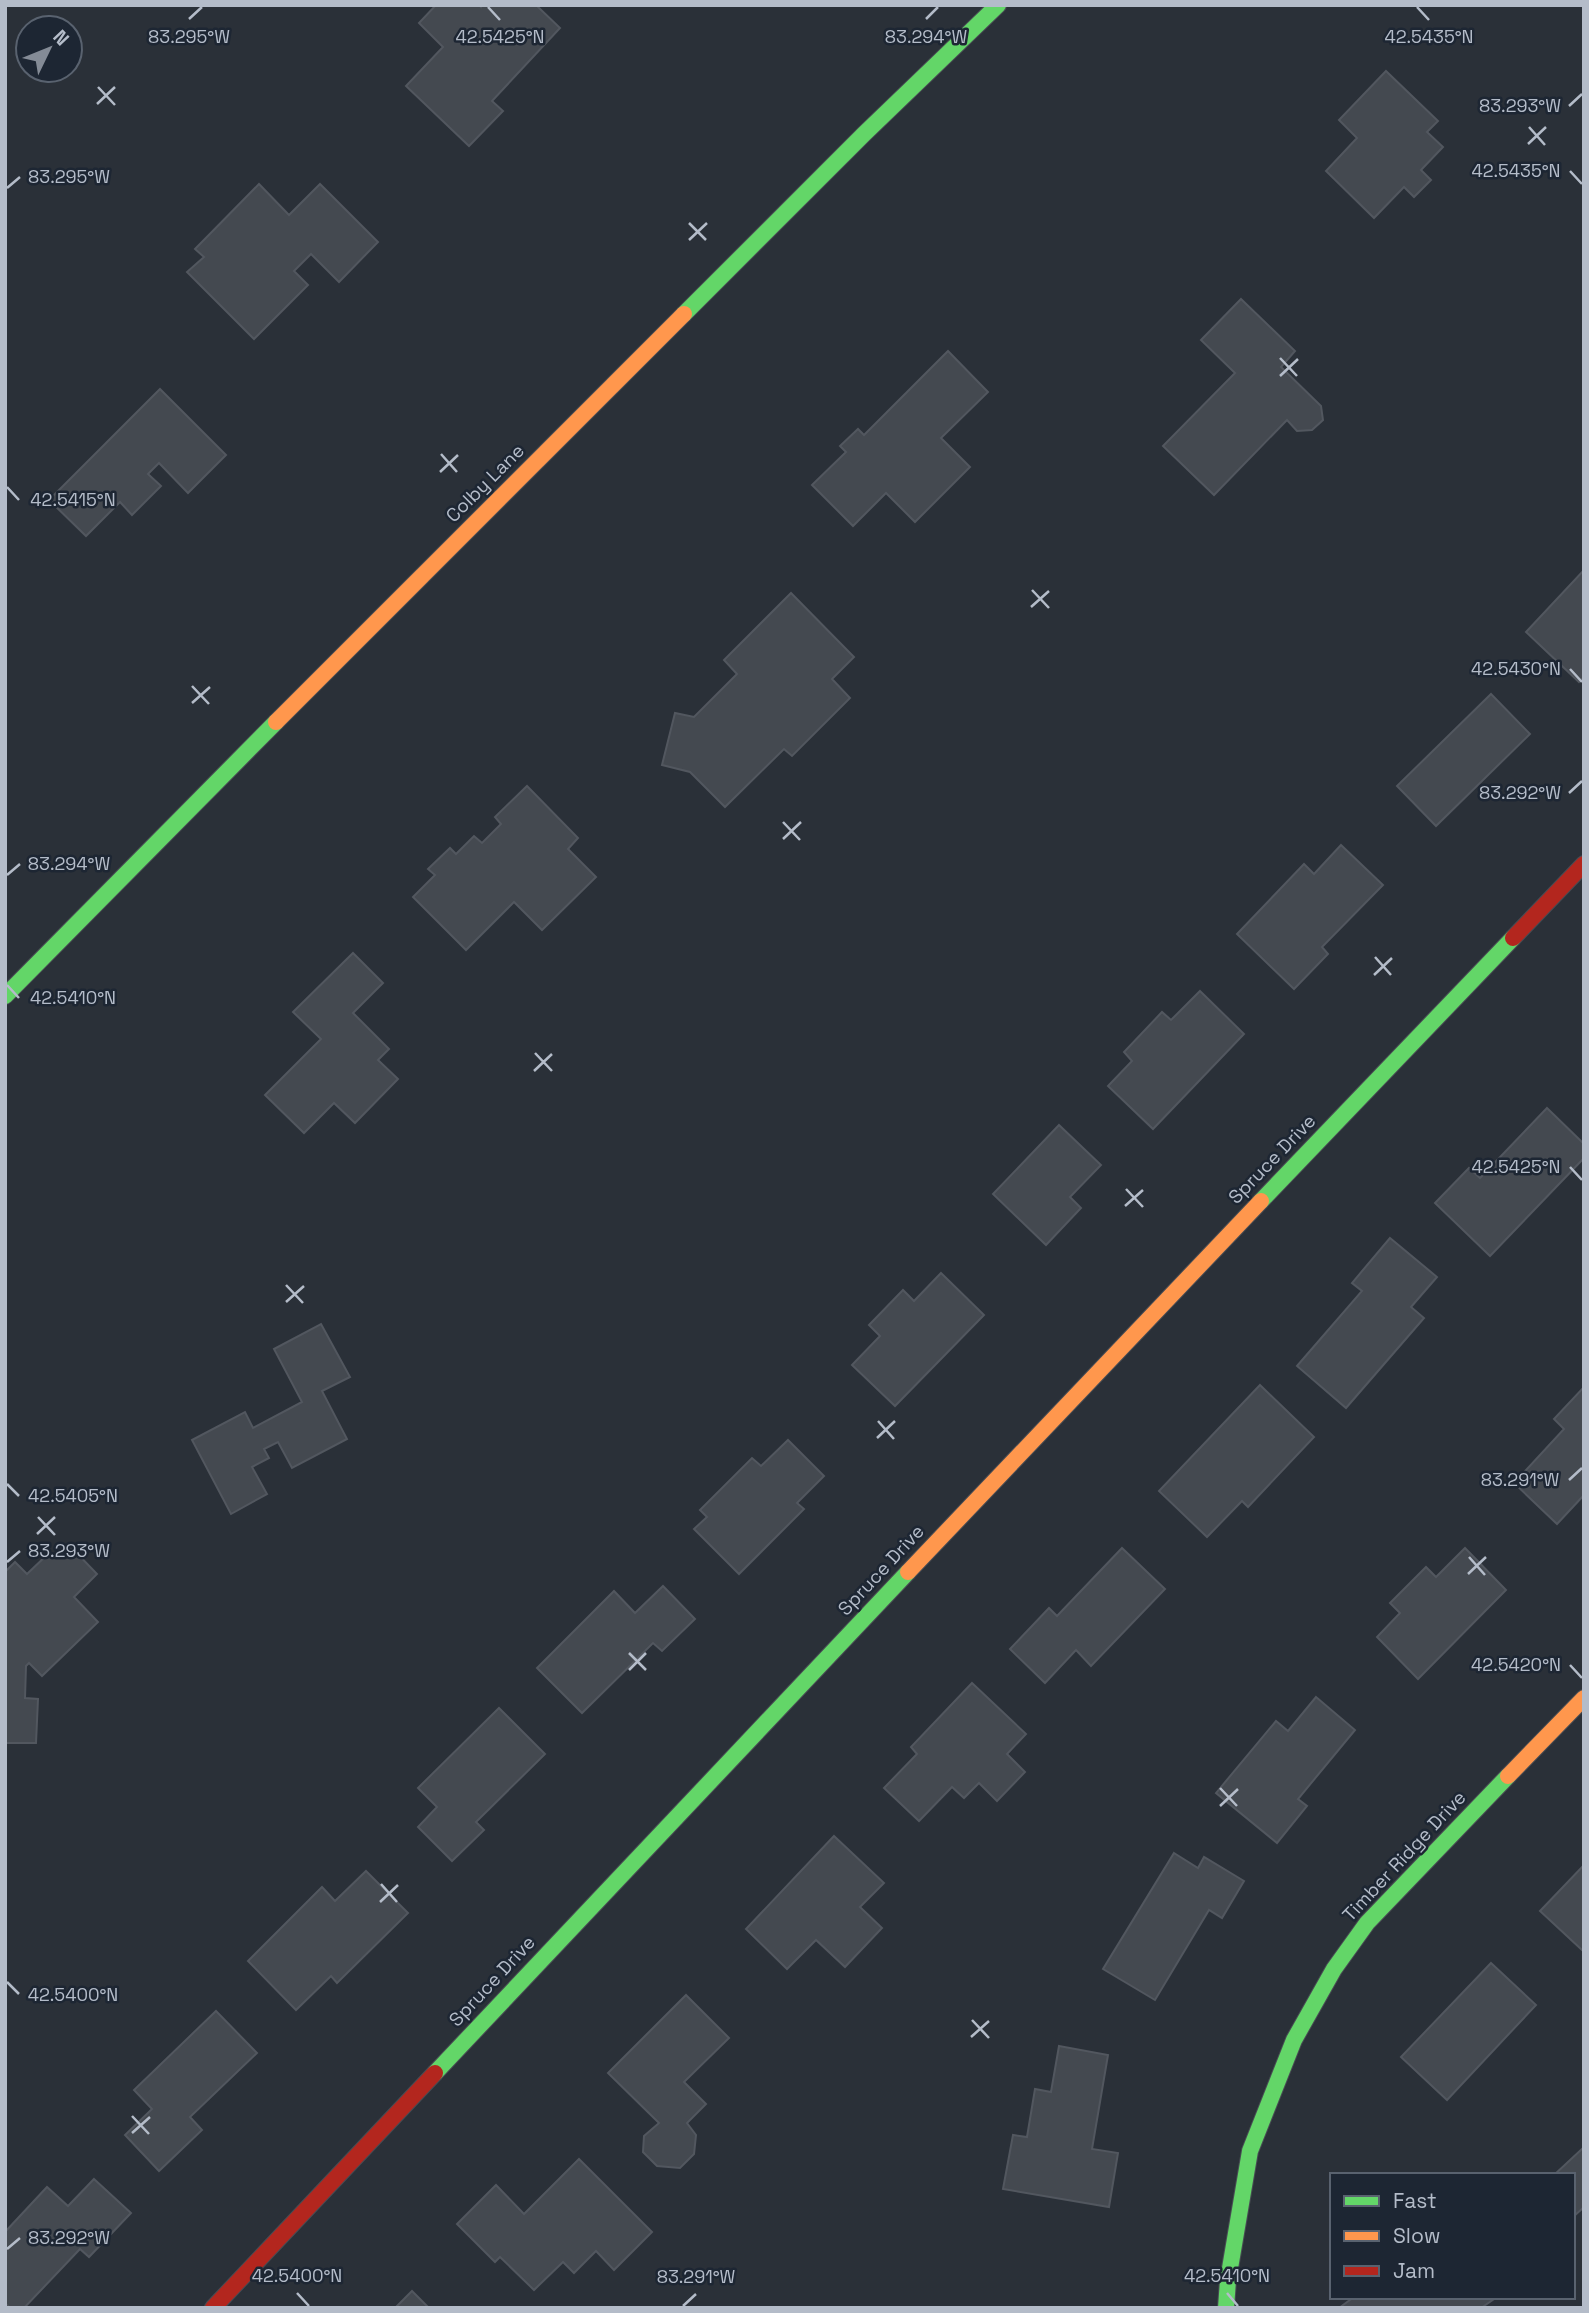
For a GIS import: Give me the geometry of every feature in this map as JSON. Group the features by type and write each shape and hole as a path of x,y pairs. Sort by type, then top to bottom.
{"street":[{"name":"Colby Lane","path":"5,996 398,598 998,5"},
{"name":"Spruce Drive","path":"213,2308 1090,1380 1584,864"},
{"name":"Timber Ridge Drive","path":"1226,2308 1228,2280 1250,2151 1294,2040 1334,1969 1367,1923 1584,1698"}],"building":[{"path":"436,5 536,5 560,28 492,101 503,111 469,146 406,86 443,47 419,23"},
{"path":"1386,71 1438,121 1427,132 1443,147 1421,170 1431,180 1414,197 1404,187 1374,218 1326,171 1357,138 1339,120"},
{"path":"259,184 289,215 320,184 378,242 339,282 311,254 294,271 308,285 254,339 187,272 204,257 195,249"},
{"path":"1241,299 1295,351 1281,367 1321,406 1323,420 1312,430 1297,431 1287,420 1214,495 1163,446 1235,373 1201,340"},
{"path":"948,351 988,392 941,438 970,467 915,522 886,493 853,526 812,485 846,452 840,446 858,429 864,435"},
{"path":"160,389 226,455 188,493 159,463 148,474 161,486 132,515 120,502 86,536 49,500"},
{"path":"1584,570 1584,677 1579,682 1526,632"},
{"path":"791,593 854,657 832,679 850,698 792,756 784,749 725,807 690,772 662,765 675,713 694,717 737,674 724,660"},
{"path":"1491,694 1530,734 1436,826 1397,786"},
{"path":"527,786 578,838 568,849 596,877 542,930 514,902 466,950 413,897 435,875 428,869 450,848 456,854 474,836 482,843 501,824 495,817"},
{"path":"1341,845 1383,885 1322,947 1328,954 1294,989 1237,934 1304,864 1314,874"},
{"path":"353,953 383,983 353,1013 389,1049 378,1060 398,1079 355,1123 334,1103 304,1133 265,1095 321,1039 293,1012"},
{"path":"1200,991 1244,1034 1153,1129 1108,1086 1132,1061 1124,1052 1162,1012 1171,1020"},
{"path":"1547,1108 1584,1144 1584,1158 1490,1256 1435,1203 1469,1168 1480,1178"},
{"path":"1059,1125 1101,1165 1070,1197 1081,1208 1046,1245 993,1194"},
{"path":"1390,1238 1437,1277 1411,1307 1424,1318 1346,1408 1297,1366 1362,1291 1352,1283"},
{"path":"941,1273 984,1315 895,1406 852,1365 880,1336 869,1325 903,1290 914,1301"},
{"path":"321,1324 350,1377 322,1391 347,1439 292,1468 278,1442 264,1449 269,1458 252,1467 267,1494 231,1514 192,1440 245,1412 253,1428 302,1402 274,1349"},
{"path":"1260,1385 1314,1437 1248,1507 1242,1501 1207,1537 1159,1491"},
{"path":"1584,1387 1584,1495 1557,1524 1514,1483 1564,1429 1554,1419"},
{"path":"788,1440 824,1476 797,1503 804,1509 739,1574 694,1529 707,1517 700,1510 752,1458 761,1466"},
{"path":"69,1545 97,1574 74,1597 98,1622 42,1676 29,1663 26,1666 25,1698 38,1699 36,1743 5,1743 5,1572 15,1562 27,1574 49,1553 54,1558"},
{"path":"1122,1548 1165,1589 1091,1666 1076,1650 1045,1683 1010,1649 1049,1608 1057,1616"},
{"path":"1465,1548 1506,1590 1418,1679 1377,1637 1400,1613 1390,1603 1426,1567 1436,1577"},
{"path":"663,1586 695,1619 662,1651 653,1643 582,1713 537,1668 614,1591 635,1613"},
{"path":"972,1683 1026,1734 1007,1754 1025,1772 997,1801 979,1783 964,1798 952,1787 919,1821 884,1788 917,1754 911,1747"},
{"path":"1316,1697 1355,1730 1298,1799 1307,1806 1277,1843 1216,1793 1276,1721 1288,1731"},
{"path":"499,1708 545,1754 476,1822 484,1830 452,1861 418,1827 437,1807 418,1788"},
{"path":"834,1836 884,1883 860,1907 882,1928 845,1967 816,1940 787,1969 746,1929"},
{"path":"1174,1853 1198,1868 1204,1857 1244,1881 1222,1918 1209,1910 1155,2000 1103,1969"},
{"path":"1584,1865 1584,1949 1582,1950 1540,1911"},
{"path":"366,1871 408,1913 337,1983 331,1976 296,2010 248,1961 322,1887 335,1901"},
{"path":"1491,1963 1536,2005 1447,2100 1401,2057"},
{"path":"686,1995 729,2038 684,2082 706,2104 687,2123 696,2135 694,2154 680,2168 657,2166 643,2152 644,2136 659,2123 608,2073"},
{"path":"216,2011 257,2053 190,2117 202,2130 159,2171 125,2135 152,2109 134,2090"},
{"path":"1059,2046 1108,2055 1092,2149 1118,2153 1109,2207 1003,2189 1013,2135 1027,2137 1035,2089 1051,2092"},
{"path":"1584,2147 1584,2207 1575,2215 1575,2173 1556,2173"},
{"path":"579,2159 652,2232 614,2270 596,2251 574,2273 563,2262 534,2290 500,2257 495,2262 457,2224 496,2185 524,2214"},
{"path":"94,2179 131,2213 89,2257 80,2249 24,2308 10,2308 5,2303 5,2232 47,2187 68,2206"},
{"path":"412,2291 429,2308 395,2308"},
{"path":"1351,2299 1494,2299 1481,2308 1339,2308"}],"traffic: fast":[{"path":"684,314 998,5"},
{"path":"5,996 276,722"},
{"path":"1261,1201 1513,938"},
{"path":"435,2073 908,1572"},
{"path":"1226,2308 1228,2280 1250,2151 1294,2040 1334,1969 1367,1923 1508,1776"}],"traffic: slow":[{"path":"276,722 684,314"},
{"path":"908,1572 1261,1201"},
{"path":"1508,1776 1584,1698"}],"traffic: jam":[{"path":"1513,938 1584,864"},
{"path":"213,2308 435,2073"}]}
